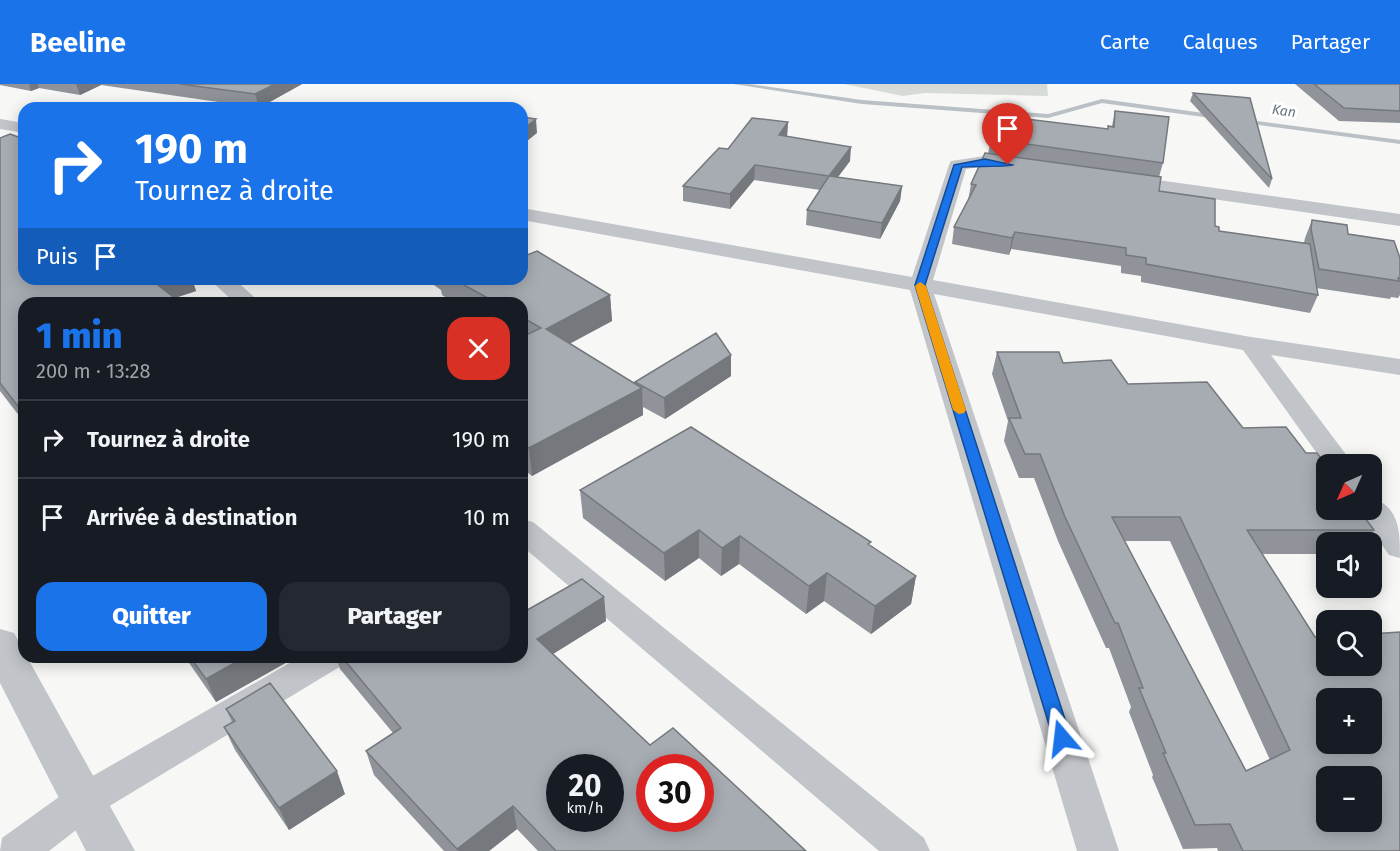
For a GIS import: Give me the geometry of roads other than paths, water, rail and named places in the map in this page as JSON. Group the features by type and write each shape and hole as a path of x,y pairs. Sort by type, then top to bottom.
{"street":[{"path":"0,124 18,127"},
{"path":"1043,170 985,161 958,165 920,285 1098,851"},
{"path":"1102,178 1400,220"},
{"path":"528,215 1251,345 1400,367"},
{"path":"227,285 242,297"},
{"path":"1251,345 1332,454"},
{"path":"1380,520 1400,547"},
{"path":"528,539 909,851"},
{"path":"0,644 111,851"},
{"path":"17,851 84,801 320,663"}],"waterway":[{"name":"Kan","path":"736,84 862,102 1048,116 1102,101 1218,117"},
{"name":"Kan","path":"1244,121 1400,142"}]}
